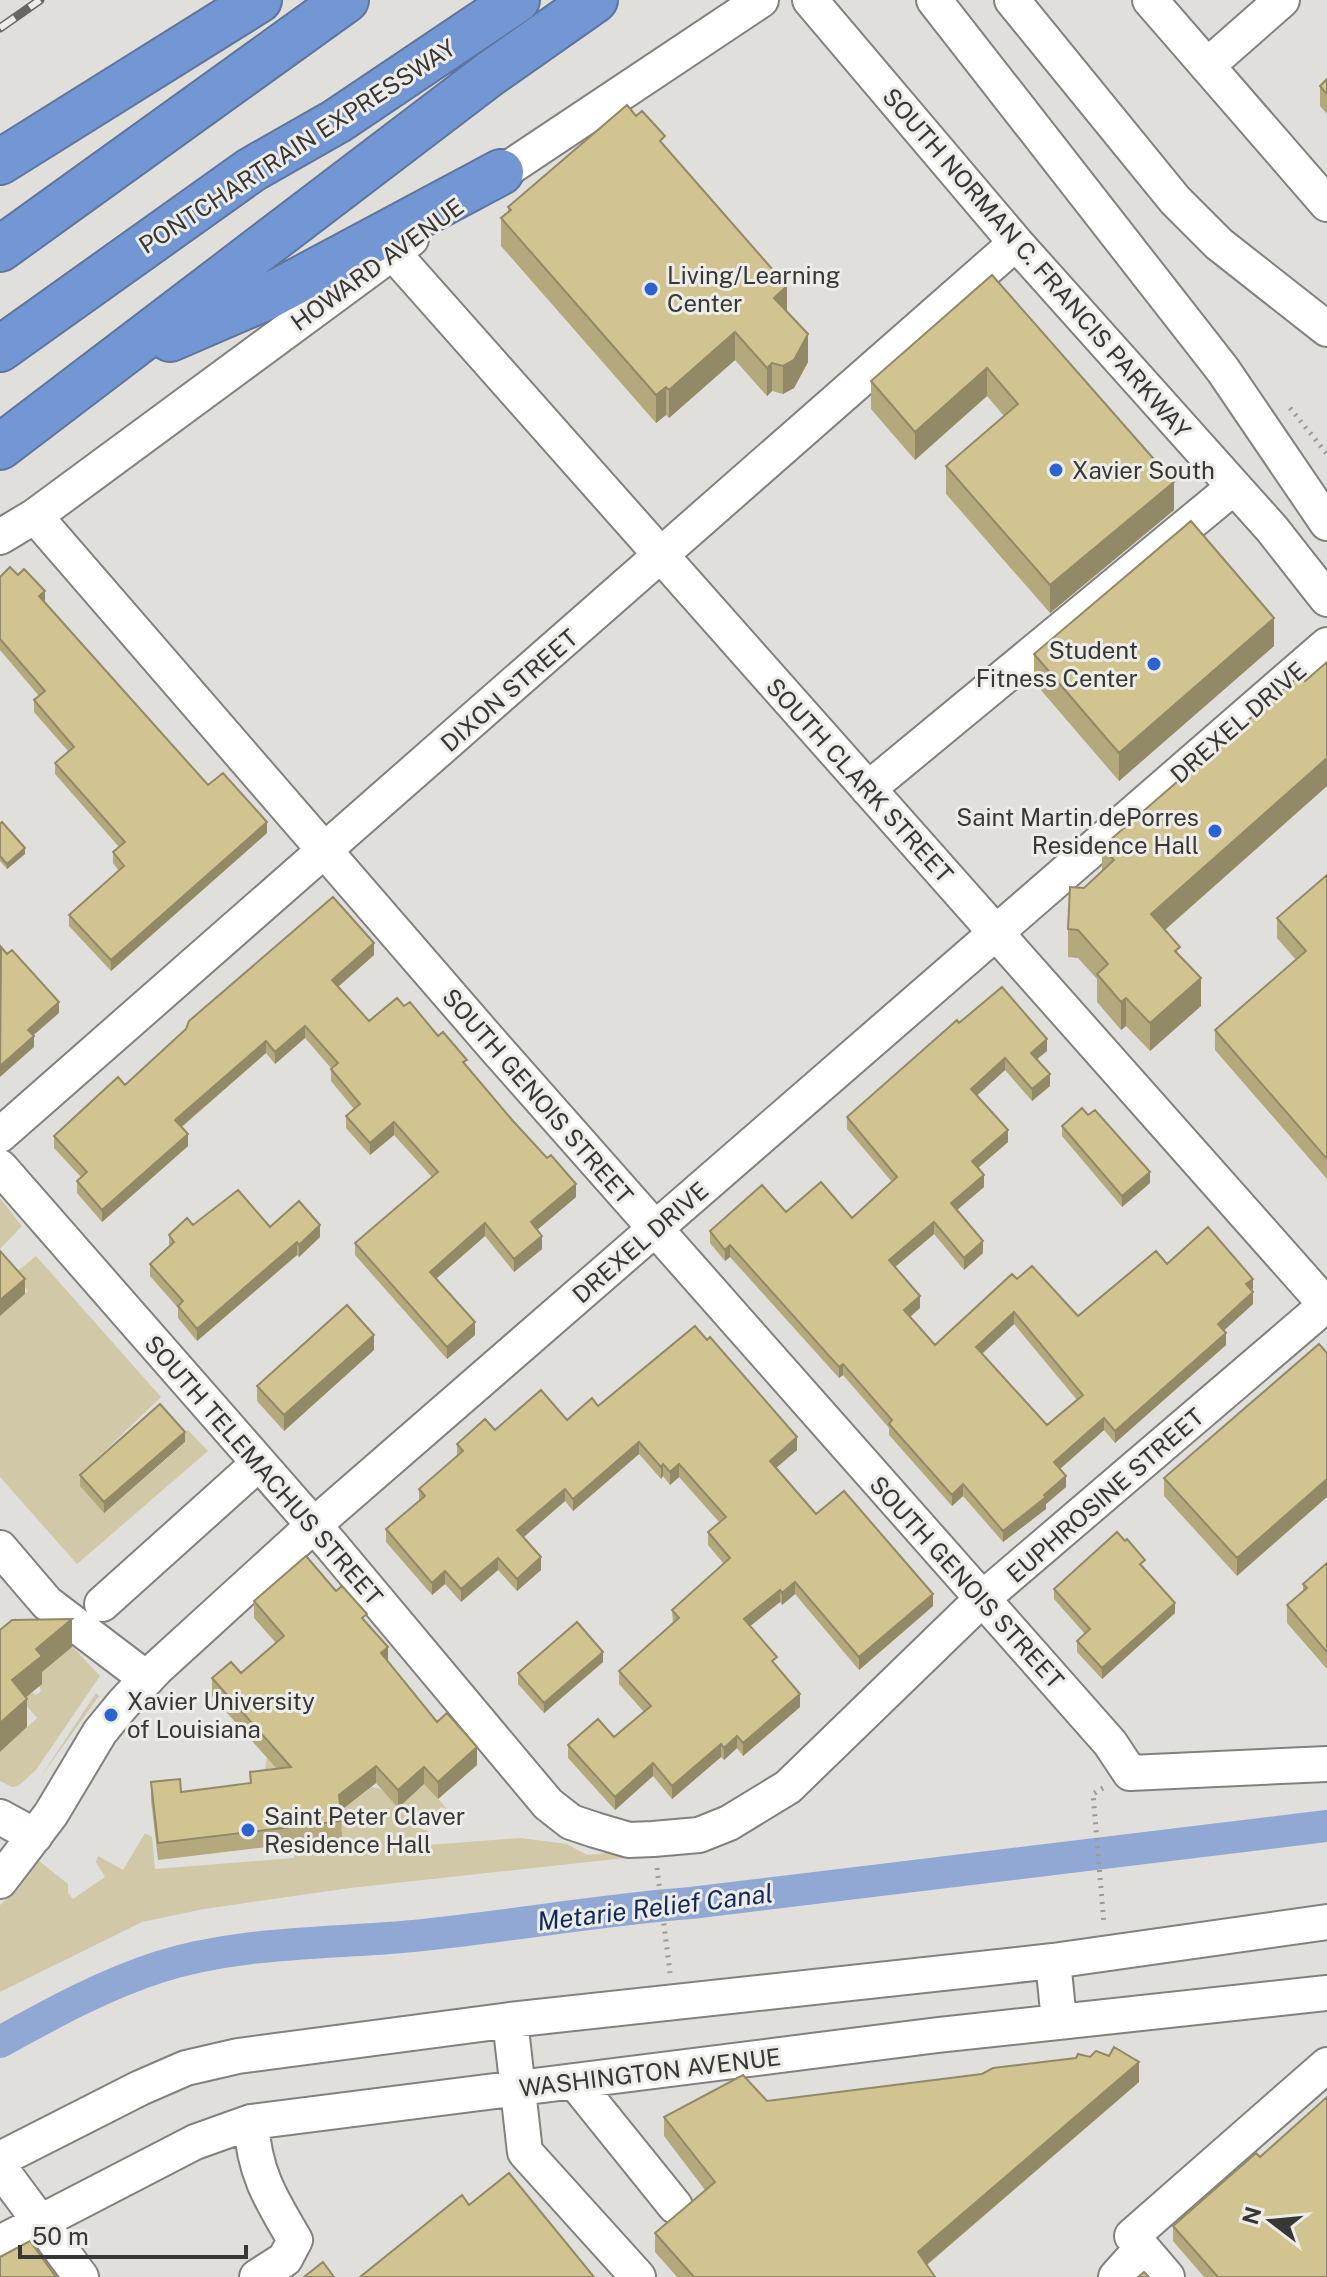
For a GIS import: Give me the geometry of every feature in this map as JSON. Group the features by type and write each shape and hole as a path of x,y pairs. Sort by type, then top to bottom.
{"highway":[{"path":"0,162 259,0"},
{"path":"0,249 346,0"},
{"name":"PONTCHARTRAIN EXPRESSWAY","path":"0,349 251,170 337,121 517,0"},
{"path":"0,447 491,73 595,0"},
{"path":"109,365 265,298 501,172"}],"street":[{"name":"HOWARD AVENUE","path":"0,537 35,516 501,172 761,0"},
{"name":"SOUTH NORMAN C. FRANCIS PARKWAY","path":"810,0 1016,243 1234,487 1327,599"},
{"path":"934,0 1223,370 1327,523"},
{"path":"1012,0 1074,81 1175,200 1219,244 1327,329"},
{"path":"1207,66 1282,0"},
{"path":"1163,5 1207,66 1327,204"},
{"name":"DIXON STREET","path":"0,1135 1016,243"},
{"name":"SOUTH CLARK STREET","path":"393,253 1327,1305"},
{"path":"868,789 1234,487"},
{"name":"SOUTH GENOIS STREET","path":"35,516 655,1230 1110,1743 1130,1773 1327,1764"},
{"name":"DREXEL DRIVE","path":"0,1881 35,1836 100,1732 147,1679 314,1525 1327,645"},
{"name":"SOUTH TELEMACHUS STREET","path":"0,1167 314,1525 548,1804 571,1822 629,1840 653,1839"},
{"name":"EUPHROSINE STREET","path":"653,1839 699,1835 729,1823 788,1787 982,1599 1327,1305"},
{"path":"102,1604 259,1463"},
{"path":"0,1548 47,1603 147,1679"},
{"path":"0,1817 35,1836"},
{"path":"0,2159 186,2068 238,2056 510,2020 1053,1961 1327,1922"},
{"path":"1053,1961 1059,2021"},
{"name":"WASHINGTON AVENUE","path":"0,2243 195,2142 251,2122 1059,2021 1327,1993"},
{"path":"510,2020 525,2152 638,2277"},
{"path":"1116,2277 1137,2242 1327,2065"},
{"path":"575,2082 675,2206"},
{"path":"251,2122 253,2157 263,2185 295,2240 285,2259 257,2277"},
{"path":"0,2168 81,2277"},
{"path":"1137,2242 1167,2277"}],"path":[{"path":"1093,1794 1106,1953"},
{"path":"653,1839 674,2001"}],"shaded area":[{"path":"0,1198 22,1226 0,1249"},
{"path":"36,1256 161,1397 90,1465 105,1512 185,1443 180,1436 188,1430 208,1451 77,1564 0,1477 0,1316 28,1291 14,1274"},
{"path":"65,1639 100,1676 36,1770 18,1786 12,1787 0,1781 0,1752 37,1718 22,1700 32,1692 36,1695 41,1691 36,1677"},
{"path":"96,1693 99,1696 40,1778"},
{"path":"267,1755 349,1804 372,1787 381,1789 398,1807 425,1784 447,1809 441,1807 434,1815 412,1810 405,1824 428,1831 428,1845 521,1838 567,1844 587,1855 651,1848 653,1855 350,1888 204,1909 142,1922 0,1992 0,1905 18,1890 39,1861 68,1884 68,1893 73,1899 105,1877 96,1862 98,1856 123,1870 145,1833 152,1837 155,1869 294,1858 295,1843 263,1785"}],"building":[{"path":"1327,79 1327,94 1320,86"},
{"name":"Living/Learning Center","path":"627,105 636,116 642,111 665,136 660,141 787,286 774,298 808,334 794,360 783,366 772,363 767,368 735,332 669,390 666,387 656,395 501,218 511,210 508,207"},
{"name":"Xavier South","path":"992,275 1174,482 1050,585 946,466 1018,404 987,368 915,432 871,381"},
{"name":"Student Fitness Center","path":"1191,521 1274,618 1119,753 1034,654"},
{"path":"10,567 18,575 24,569 45,591 39,596 208,785 223,773 267,822 111,960 69,915 124,866 113,852 125,842 55,763 74,747 34,700 45,691 0,639 0,577"},
{"name":"Saint Martin dePorres Residence Hall","path":"1327,662 1327,758 1151,914 1180,947 1175,951 1201,978 1150,1023 1126,998 1121,1002 1097,974 1108,964 1078,930 1068,929 1070,887 1084,888 1114,860 1102,847 1300,675 1305,681"},
{"path":"2,822 25,848 7,864 0,856"},
{"path":"1327,875 1327,1159 1215,1030 1306,951 1277,918"},
{"path":"333,897 374,943 332,980 369,1021 397,998 404,1006 410,1002 438,1036 443,1032 467,1060 463,1062 513,1121 547,1158 551,1155 576,1184 531,1222 542,1236 514,1259 485,1223 430,1272 475,1322 447,1347 355,1243 438,1172 394,1122 370,1143 346,1116 360,1104 331,1069 338,1063 305,1026 275,1052 266,1041 175,1120 188,1134 102,1210 77,1181 87,1172 54,1136 118,1077 125,1085 186,1029 189,1021"},
{"path":"1,947 7,954 12,950 59,1002 28,1030 34,1036 0,1066"},
{"path":"1002,987 1047,1039 1031,1053 1050,1074 1032,1089 1005,1058 971,1089 1008,1130 972,1161 984,1175 951,1203 983,1241 964,1258 934,1222 889,1260 920,1296 904,1310 935,1345 1012,1274 1017,1279 1032,1266 1078,1316 1156,1251 1167,1264 1208,1227 1253,1279 1246,1284 1253,1292 1218,1324 1226,1333 1115,1431 1104,1418 1054,1462 1066,1476 1044,1495 1046,1497 1003,1531 963,1484 952,1495 889,1424 892,1420 843,1364 839,1367 730,1245 725,1250 710,1231 762,1185 786,1212 821,1182 852,1218 897,1177 847,1117 957,1020 959,1023","holes":["1014,1312 1083,1395 1047,1425 976,1347"]},
{"path":"1082,1108 1088,1115 1095,1110 1150,1172 1122,1196 1062,1126"},
{"path":"238,1190 270,1227 299,1201 320,1225 197,1329 178,1306 183,1301 150,1264 174,1242 169,1235 187,1218 193,1225"},
{"path":"0,1251 25,1279 0,1300"},
{"path":"347,1305 374,1335 284,1415 257,1386"},
{"path":"695,1326 707,1340 710,1337 797,1437 770,1461 816,1514 844,1491 933,1594 859,1657 795,1582 782,1593 780,1590 744,1619 777,1657 772,1661 800,1694 743,1743 737,1736 724,1748 721,1744 672,1786 653,1763 615,1797 568,1745 598,1719 614,1737 651,1706 619,1671 679,1618 672,1610 730,1558 708,1532 726,1517 679,1464 670,1472 663,1464 661,1467 639,1442 573,1499 565,1489 517,1530 541,1557 517,1579 498,1558 461,1589 445,1571 432,1583 386,1529 425,1496 419,1489 463,1451 457,1444 485,1419 495,1430 541,1390 567,1420 592,1398 598,1406"},
{"path":"1319,1344 1327,1353 1327,1479 1237,1558 1164,1478"},
{"path":"160,1404 185,1432 104,1502 80,1475"},
{"path":"1117,1532 1145,1560 1140,1564 1175,1603 1102,1668 1077,1641 1090,1629 1054,1589"},
{"path":"306,1556 336,1591 342,1586 367,1614 362,1618 388,1647 381,1653 437,1722 447,1713 477,1747 438,1782 424,1767 398,1790 376,1766 339,1795 342,1821 158,1843 151,1782 180,1779 181,1792 251,1783 250,1772 291,1767 212,1678 231,1662 241,1673 284,1636 254,1601"},
{"path":"1327,1563 1327,1652 1287,1605 1307,1588 1303,1584"},
{"path":"72,1619 36,1649 42,1656 12,1680 27,1699 0,1723 0,1630 12,1620"},
{"path":"577,1622 603,1652 544,1703 518,1673"},
{"path":"1114,2047 1139,2062 918,2252 935,2277 694,2277 655,2233 715,2182 664,2117 743,2075 767,2101 982,2074 993,2068 1076,2058 1078,2054 1090,2057 1096,2051 1109,2056"},
{"path":"1327,2097 1327,2277 1218,2277 1173,2226 1256,2153 1260,2157"},
{"path":"509,2173 594,2277 360,2277 462,2195 469,2205"},
{"path":"30,2241 56,2277 0,2277 0,2257"},
{"path":"323,2262 334,2277 304,2277"}],"waterway":[{"name":"Metarie Relief Canal","path":"0,2042 118,1982 159,1967 221,1952 448,1932 1327,1826"}],"railway":[{"path":"0,28 40,0"}],"place":[{"name":"Living/Learning Center","path":"651,289"},
{"name":"Xavier South","path":"1056,470"},
{"name":"Student Fitness Center","path":"1154,664"},
{"name":"Saint Martin dePorres Residence Hall","path":"1215,831"},
{"name":"Xavier University of Louisiana","path":"111,1715"},
{"name":"Saint Peter Claver Residence Hall","path":"248,1830"}]}
